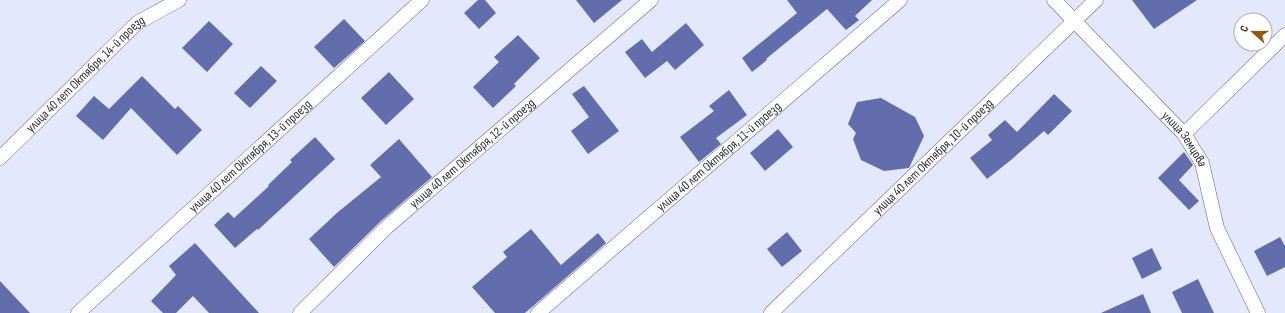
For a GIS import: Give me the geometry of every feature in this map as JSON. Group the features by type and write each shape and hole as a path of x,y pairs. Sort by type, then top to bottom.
{"street":[{"name":"улица 40 лет Октября, 14-й проезд","path":"0,158 137,23 179,0"},
{"name":"улица 40 лет Октября, 13-й проезд","path":"78,313 422,0"},
{"name":"улица 40 лет Октября, 12-й проезд","path":"300,313 388,226 651,0"},
{"name":"улица 40 лет Октября, 11-й проезд","path":"538,313 900,0"},
{"name":"улица Земцова","path":"1054,0 1184,134 1202,163 1216,228 1258,313"},
{"name":"улица 40 лет Октября, 10-й проезд","path":"770,313 1096,0"},
{"path":"1184,134 1285,35"}],"building":[{"path":"478,0 485,0 496,13 479,29 464,13"},
{"path":"576,0 622,0 594,23"},
{"path":"787,0 872,0 855,16 859,20 846,30 827,9 752,72 742,58 797,13"},
{"path":"1132,0 1197,0 1154,29"},
{"path":"344,19 365,41 334,68 314,47"},
{"path":"209,21 233,44 207,72 182,48"},
{"path":"686,23 704,45 675,70 667,61 645,78 625,52 642,39 652,52"},
{"path":"518,35 540,58 514,84 516,86 493,108 473,87 499,62 494,57"},
{"path":"261,66 277,81 250,108 234,93"},
{"path":"389,72 414,99 386,125 361,98"},
{"path":"142,76 175,109 178,106 202,130 177,155 131,108 103,140 76,116 94,96 109,109"},
{"path":"584,86 619,131 588,154 571,131 589,117 572,94"},
{"path":"729,90 747,115 716,138 721,144 699,162 680,137 714,111 709,106"},
{"path":"1054,94 1072,111 1048,135 1044,131 987,179 970,158 992,140 988,135 1005,120 1017,132"},
{"path":"881,98 915,117 924,136 909,168 884,171 861,160 853,139 856,133 848,124 857,102"},
{"path":"778,129 793,147 765,171 750,153"},
{"path":"315,137 335,159 258,230 257,229 235,248 214,225 228,212 234,218 269,186 268,185 292,162 290,160"},
{"path":"399,139 432,177 382,220 334,267 309,239 338,212 381,177 370,165"},
{"path":"1184,152 1193,165 1179,180 1199,201 1189,210 1158,178"},
{"path":"531,229 561,265 598,233 606,243 525,313 495,313 472,287 507,257 503,252"},
{"path":"787,232 802,251 782,267 767,249"},
{"path":"1280,237 1285,246 1285,267 1267,276 1254,251"},
{"path":"195,243 259,313 209,313 193,296 176,313 163,313 151,301 176,275 169,266"},
{"path":"1152,248 1162,269 1142,279 1132,258"},
{"path":"1198,279 1214,313 1182,313 1172,292"},
{"path":"0,281 30,313 0,313"},
{"path":"1143,294 1151,313 1101,313"}]}
